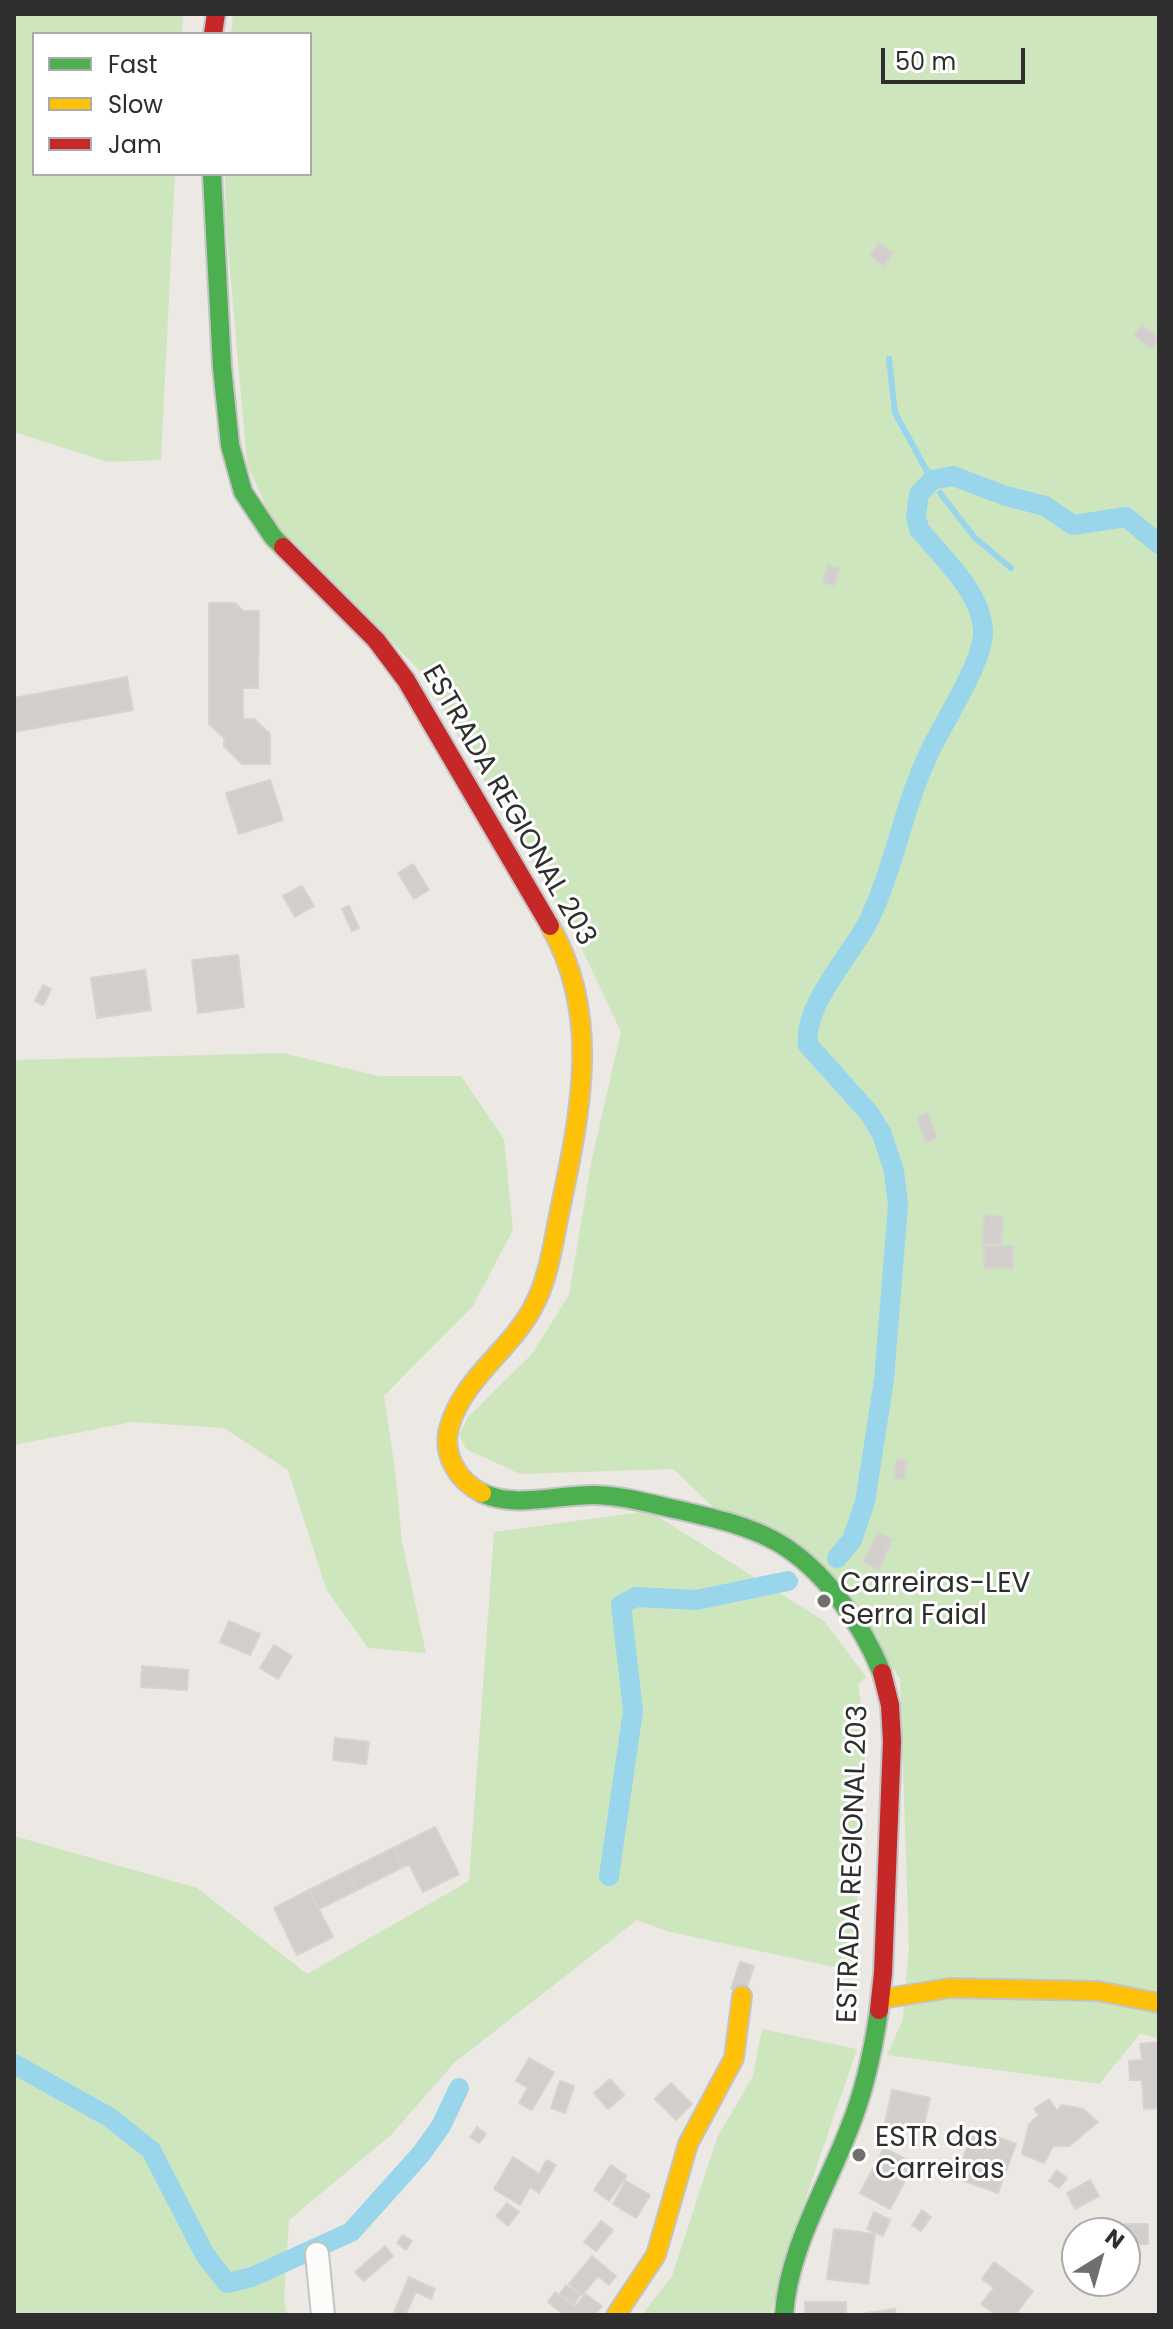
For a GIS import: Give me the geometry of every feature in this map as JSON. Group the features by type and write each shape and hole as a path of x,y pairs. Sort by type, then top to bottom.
{"main road":[{"name":"ESTRADA REGIONAL 203","path":"212,176 222,367 230,445 243,492 273,537 376,640 406,680 561,945 576,990 584,1048 584,1092 576,1145 550,1264 532,1311 518,1334 456,1406 446,1444 450,1458 466,1483 489,1496 535,1498 599,1495 729,1522 767,1536 818,1573 881,1664 889,1695 892,1741 881,1999 869,2075 796,2256 784,2315"},
{"path":"881,1999 950,1988 1098,1991 1159,2003"},
{"path":"616,2315 656,2255 688,2144 734,2058 742,1996"}],"street":[{"path":"317,2254 323,2315"}],"green space":[{"path":"14,14 183,14 182,32 32,32 32,176 175,176 161,460 108,462 14,432"},
{"path":"233,14 1159,14 1159,2039 1141,2033 1099,2084 887,2055 903,2019 909,1947 900,1678 818,1569 729,1522 673,1469 520,1474 466,1449 459,1435 468,1417 532,1354 569,1295 592,1158 621,1032 577,938 420,671 273,521 247,464 226,224 225,176 312,176 312,32 231,32"},
{"path":"283,1053 378,1076 461,1076 504,1139 513,1230 473,1306 384,1396 402,1542 426,1653 368,1648 326,1589 288,1470 224,1428 132,1422 14,1445 14,1060"},
{"path":"649,1511 824,1621 866,1677 858,1685 866,1733 853,1971 670,1932 637,1920 454,2063 391,2135 289,2220 284,2299 287,2315 14,2315 14,1836 197,1888 307,1974 469,1881 494,1532"},
{"path":"762,2029 857,2049 780,2273 771,2315 642,2315 672,2276 717,2138 753,2076"}],"building":[{"path":"879,243 893,253 884,266 870,256"},
{"path":"1142,325 1159,338 1152,349 1134,335"},
{"path":"828,565 839,568 834,586 823,582"},
{"path":"209,603 235,603 243,611 259,611 258,688 243,688 243,719 254,719 270,734 270,764 242,764 224,746 224,738 209,724"},
{"path":"127,677 133,710 14,732 14,698"},
{"path":"270,780 283,820 239,834 226,793"},
{"path":"413,864 429,890 414,899 398,873"},
{"path":"302,886 314,906 295,917 283,896"},
{"path":"349,906 359,928 352,931 342,909"},
{"path":"238,955 244,1007 198,1013 192,960"},
{"path":"145,970 151,1010 97,1018 91,978"},
{"path":"43,985 51,989 43,1005 35,1001"},
{"path":"928,1113 937,1138 926,1142 917,1117"},
{"path":"984,1215 1003,1216 1001,1245 983,1244"},
{"path":"984,1246 1013,1246 1013,1268 984,1268"},
{"path":"897,1459 907,1461 904,1480 894,1478"},
{"path":"878,1533 892,1539 879,1570 863,1562"},
{"path":"229,1621 260,1634 250,1655 220,1642"},
{"path":"274,1645 292,1656 278,1679 260,1668"},
{"path":"142,1666 188,1670 187,1690 141,1687"},
{"path":"335,1738 369,1742 366,1764 333,1760"},
{"path":"435,1827 459,1874 423,1892 409,1864 403,1867 393,1848"},
{"path":"393,1848 403,1867 357,1890 347,1871"},
{"path":"347,1871 357,1890 319,1909 309,1890"},
{"path":"309,1890 333,1937 297,1955 274,1908"},
{"path":"740,1962 754,1966 745,1993 731,1989"},
{"path":"1159,2042 1159,2108 1144,2109 1142,2080 1130,2080 1129,2061 1142,2060 1140,2044"},
{"path":"529,2058 554,2072 532,2110 519,2103 528,2088 516,2081"},
{"path":"610,2079 624,2095 608,2109 594,2093"},
{"path":"560,2081 574,2086 565,2113 551,2108"},
{"path":"671,2083 692,2104 676,2120 655,2099"},
{"path":"892,2090 930,2098 923,2130 885,2123"},
{"path":"1049,2099 1057,2111 1062,2105 1083,2109 1098,2122 1069,2146 1053,2146 1044,2163 1022,2154 1029,2124 1039,2115 1034,2109"},
{"path":"477,2127 486,2134 479,2143 470,2137"},
{"path":"974,2128 1016,2144 998,2193 956,2178"},
{"path":"884,2148 914,2164 890,2209 860,2193"},
{"path":"513,2157 539,2174 547,2160 556,2165 539,2193 530,2187 520,2205 494,2189"},
{"path":"611,2165 627,2176 609,2201 594,2190"},
{"path":"1057,2170 1067,2178 1059,2188 1049,2181"},
{"path":"1090,2180 1099,2196 1075,2209 1067,2193"},
{"path":"626,2181 650,2195 636,2218 613,2204"},
{"path":"507,2203 519,2212 508,2226 496,2216"},
{"path":"922,2210 931,2217 921,2231 912,2225"},
{"path":"874,2212 890,2220 883,2236 867,2229"},
{"path":"601,2221 613,2230 596,2251 584,2242"},
{"path":"1141,2224 1148,2224 1148,2244 1141,2244"},
{"path":"834,2229 875,2234 868,2284 827,2279"},
{"path":"403,2235 412,2241 406,2250 397,2243"},
{"path":"385,2246 393,2256 364,2281 355,2272"},
{"path":"592,2256 616,2276 609,2285 598,2276 582,2295 569,2284"},
{"path":"994,2262 1033,2291 1015,2315 996,2315 981,2304 994,2288 982,2279"},
{"path":"409,2277 435,2289 431,2299 416,2292 405,2315 399,2315 394,2313"},
{"path":"566,2285 580,2295 574,2304 560,2294"},
{"path":"555,2292 575,2307 585,2294 602,2306 595,2315 561,2315 548,2302"},
{"path":"805,2302 846,2302 846,2315 805,2315"},
{"path":"895,2309 896,2315 866,2315 866,2313"}],"waterway":[{"path":"889,359 895,413 927,471"},
{"path":"837,1558 852,1540 865,1502 884,1380 898,1205 894,1171 882,1134 869,1113 808,1045 808,1030 820,998 860,936 877,902 921,771 971,673 982,642 983,629 975,601 949,563 919,529 916,516 919,494 932,480 953,476 1006,496 1045,506 1073,525 1126,517 1159,544"},
{"path":"940,493 975,538 1011,568"},
{"path":"609,1876 633,1711 621,1605 636,1597 696,1600 788,1581"},
{"path":"14,2064 109,2117 151,2150 205,2255 227,2283 252,2277 351,2232 421,2154 441,2126 459,2088"}],"traffic: fast":[{"path":"212,176 222,367 230,445 243,492 283,547"},
{"path":"482,1493 509,1500 582,1495 617,1497 717,1519 766,1536 794,1553 826,1582 864,1636 882,1673"},
{"path":"784,2315 800,2243 860,2100 879,2010"}],"traffic: slow":[{"path":"482,1493 466,1482 454,1466 448,1448 449,1428 464,1395 511,1339 538,1297 553,1248 579,1102 581,1030 576,995 566,960 550,926"},
{"path":"881,1999 950,1988 1098,1991 1159,2003"},
{"path":"616,2315 656,2255 688,2144 734,2058 742,1996"}],"traffic: jam":[{"path":"213,32 216,14"},
{"path":"283,547 376,640 406,680 550,926"},
{"path":"879,2010 892,1741 890,1705 882,1673"}],"place":[{"name":"Carreiras-LEV Serra Faial","path":"824,1601"},
{"name":"ESTR das Carreiras","path":"859,2155"}]}
